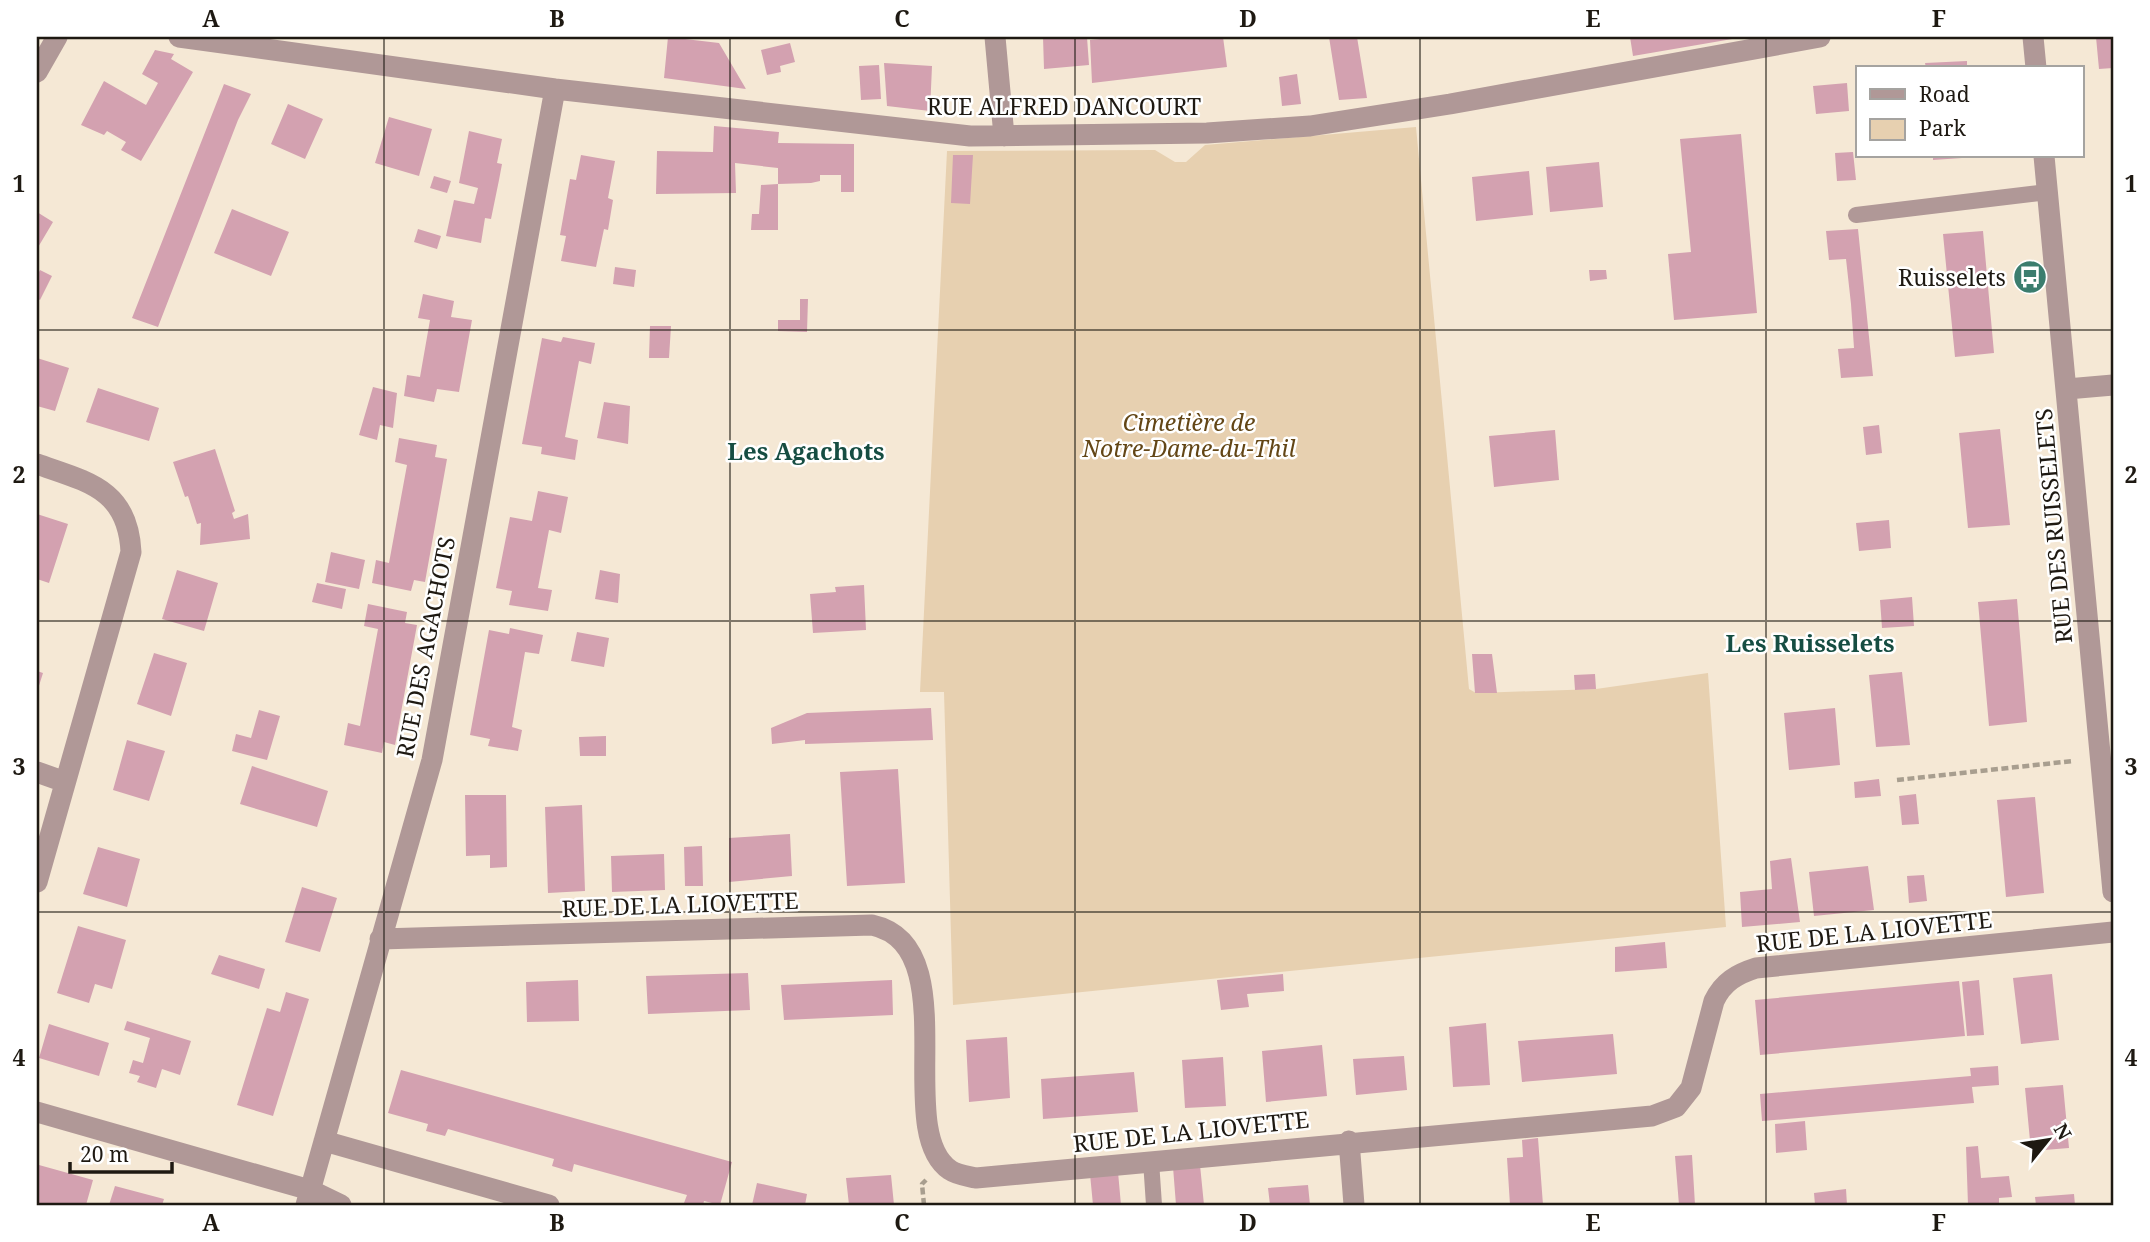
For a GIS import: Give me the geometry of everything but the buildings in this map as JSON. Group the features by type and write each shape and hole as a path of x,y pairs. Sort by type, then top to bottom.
{"street":[{"path":"37,72 57,37"},
{"name":"RUE ALFRED DANCOURT","path":"179,37 555,89 936,134 1004,136 1207,133 1310,126 1438,106 1820,37"},
{"path":"995,37 1004,136"},
{"path":"2033,37 2036,66"},
{"name":"RUE DES AGACHOTS","path":"308,1198 432,760 555,89"},
{"name":"RUE DES RUISSELETS","path":"2044,158 2107,757 2113,892"},
{"path":"2067,390 2113,385"},
{"path":"37,464 99,487 120,508 130,535 128,571 37,883"},
{"path":"37,772 65,782"},
{"name":"RUE DE LA LIOVETTE","path":"380,939 872,925 885,928 906,944 917,961 930,1128 934,1147 950,1170 976,1178 1664,1113 1676,1107 1691,1088 1720,990 1741,972 1756,968 2113,932"},
{"path":"37,1112 308,1198 341,1205"},
{"path":"324,1141 549,1205"},
{"path":"1349,1141 1354,1205"}],"lane":[{"path":"1856,215 2048,192"},
{"path":"1151,1161 1154,1205"}],"path":[{"path":"1897,780 2107,757"}],"green space":[{"name":"Cimetière de Notre-Dame-du-Thil","path":"1416,127 1469,689 1476,693 1596,689 1708,673 1726,927 953,1005 944,692 920,692 947,151 1155,150 1175,162 1186,162 1205,145"}],"place":[{"name":"Ruisselets","path":"2030,277"}],"district":[{"name":"Les Agachots","path":"806,450"},
{"name":"Les Ruisselets","path":"1810,642"}]}
